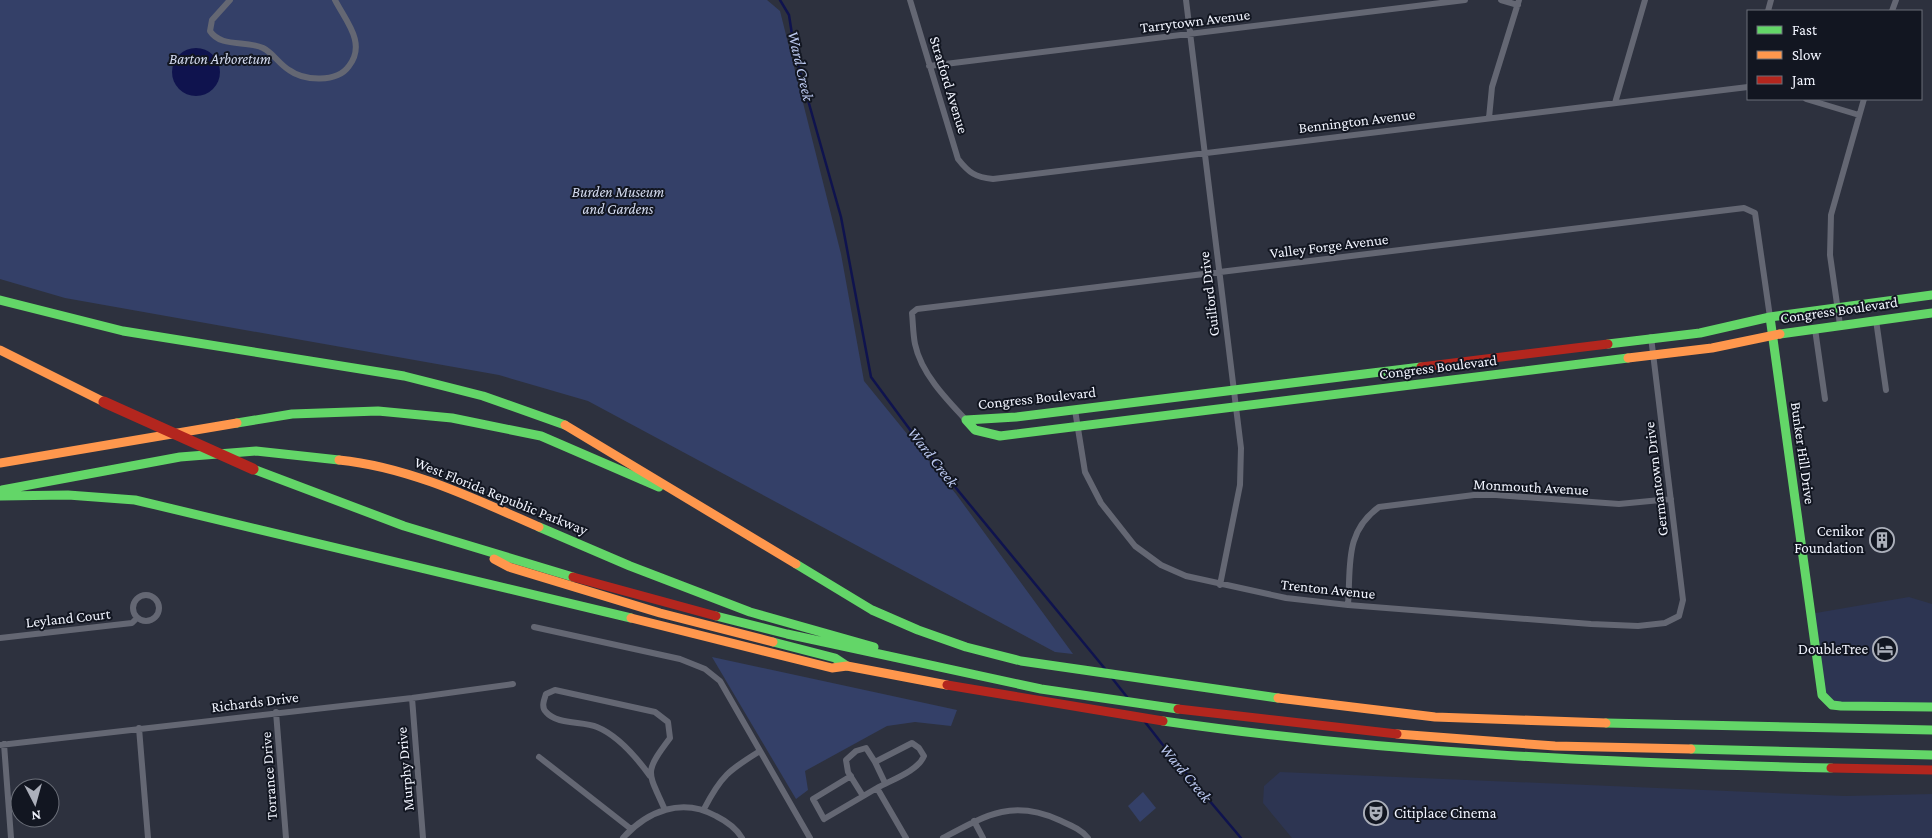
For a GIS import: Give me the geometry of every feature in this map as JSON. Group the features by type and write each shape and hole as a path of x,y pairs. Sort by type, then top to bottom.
{"main road":[{"name":"Congress Boulevard","path":"966,420 1014,418 1700,333 1770,318 1932,295"},
{"path":"0,300 123,331 404,376 483,396 558,421 872,610 918,630 993,655 1243,694 1435,717 1582,723 1932,730"},
{"name":"Congress Boulevard","path":"966,420 975,430 1000,436 1712,348 1772,335 1932,313"},
{"name":"Bunker Hill Drive","path":"1770,318 1819,687 1826,701 1841,706 1932,707"},
{"path":"0,350 104,402 253,469 404,526 475,548 788,634 915,663 1041,689 1150,706 1366,732 1555,746 1932,755"},
{"path":"1512,356 1514,372"},
{"path":"1372,373 1374,390"},
{"path":"0,463 292,414 378,412 452,418 541,436 702,506"},
{"path":"1014,418 1016,433"},
{"name":"West Florida Republic Parkway","path":"0,490 180,457 256,452 353,461 405,474 451,489 630,566 750,612 884,649 915,663"},
{"path":"0,496 47,493 100,495 135,500 483,582 832,668 847,666 1090,711 1208,728 1347,745 1522,757 1932,770"},
{"path":"475,548 509,566 660,613 835,658 847,666"}],"street":[{"path":"230,0 212,20 210,31 215,37 262,47 293,73 317,78 344,72 353,60 355,42 353,32 345,14 335,0"},
{"name":"Stratford Avenue","path":"910,0 958,159 969,173"},
{"name":"Guilford Drive","path":"1186,0 1242,467 1220,585"},
{"name":"Tarrytown Avenue","path":"929,66 1465,0"},
{"path":"1489,118 1492,87 1518,3 1501,0"},
{"path":"1615,103 1645,0"},
{"name":"Bennington Avenue","path":"969,173 979,178 993,179 1615,103 1747,84"},
{"path":"1809,100 1859,115"},
{"path":"1840,326 1830,255 1831,215 1864,100"},
{"name":"Valley Forge Avenue","path":"966,420 941,392 920,360 915,344 912,313 917,309 1744,208 1751,210"},
{"name":"Bunker Hill Drive","path":"1751,210 1755,213 1770,318"},
{"path":"1876,320 1886,390"},
{"path":"1815,329 1825,399"},
{"name":"Germantown Drive","path":"1651,338 1683,600 1680,616"},
{"name":"Trenton Avenue","path":"1075,410 1085,472 1101,503 1135,546 1161,565 1186,576 1286,598 1348,605 1638,626 1665,624 1680,616"},
{"name":"Monmouth Avenue","path":"1348,605 1352,541 1358,526 1379,507 1474,495 1626,504 1671,499"},
{"name":"Leyland Court","path":"142,595 154,596 160,603 161,611 154,620 136,619 132,610 134,602 142,595"},
{"name":"Leyland Court","path":"0,638 132,623 136,619"},
{"path":"534,627 680,659 705,668 720,680 810,838"},
{"name":"Richards Drive","path":"2,745 276,712 412,698 513,684"},
{"path":"650,776 652,762 670,738 668,722 655,712 555,690 546,694 542,704 544,712 552,717 597,727 613,737 638,760 650,776 666,810"},
{"name":"Murphy Drive","path":"412,698 423,838"},
{"name":"Torrance Drive","path":"276,712 286,838"},
{"path":"139,728 148,838"},
{"path":"851,776 813,799 824,819 921,763 924,756 919,748 912,743 875,762"},
{"path":"2,745 11,838"},
{"path":"863,796 851,776 846,760 856,751 866,748 885,783"},
{"path":"704,809 718,783 728,770 760,751"},
{"path":"539,757 631,829"},
{"path":"877,788 906,838"},
{"path":"623,838 631,829 654,812 678,807 704,809 726,822 742,838"},
{"path":"944,838 974,822 1006,810 1033,810 1072,826 1088,838"},
{"path":"974,822 983,838"}],"shaded area":[{"path":"196,48 205,50 213,55 218,63 220,72 218,81 213,89 205,94 196,96 187,94 179,89 174,81 172,72 174,63 179,55 187,50"},
{"path":"1909,597 1932,604 1932,706 1832,705 1822,695 1810,614"},
{"path":"1280,772 1845,796 1932,794 1932,838 1292,838 1263,803 1264,786"}],"green space":[{"name":"Burden Museum and Gardens","path":"0,0 767,0 780,11 841,254 864,381 956,494 1073,654 1055,652 588,401 499,375 65,298 0,279"},
{"path":"712,657 957,710 951,726 915,722 887,726 805,771 808,790 796,799"},
{"path":"1143,792 1156,808 1140,822 1128,806"}],"waterway":[{"name":"Ward Creek","path":"780,0 789,15 795,54 841,217 871,377 928,454 1106,670"},
{"name":"Ward Creek","path":"1112,678 1127,697"},
{"name":"Ward Creek","path":"1145,722 1241,838"}],"traffic: fast":[{"path":"1608,344 1700,333 1770,317 1932,295"},
{"path":"0,300 123,331 404,376 483,396 565,425"},
{"path":"1780,334 1932,313"},
{"path":"1770,317 1822,695 1832,705 1841,706 1932,707"},
{"path":"966,420 975,430 1000,436 1628,358"},
{"path":"966,420 1016,417 1421,367"},
{"path":"237,423 292,414 378,411 452,418 541,436 659,487"},
{"path":"2,490 180,457 256,451 339,460"},
{"path":"253,469 404,526 573,577"},
{"path":"0,496 68,495 135,500 631,618"},
{"path":"539,527 630,566 750,612 874,647"},
{"path":"796,564 872,610 918,630 966,647 1021,661 1278,698"},
{"path":"716,616 787,634 1041,689 1178,709"},
{"path":"773,642 835,658 847,666"},
{"path":"1163,721 1330,741 1496,755 1663,763 1831,768"},
{"path":"1606,723 1932,730"},
{"path":"1691,749 1932,755"}],"traffic: slow":[{"path":"1628,358 1712,348 1780,334"},
{"path":"0,350 104,402"},
{"path":"0,463 237,423"},
{"path":"565,425 796,564"},
{"path":"339,460 391,469 416,477 466,495 539,527"},
{"path":"494,559 509,567 660,613 773,642"},
{"path":"631,618 832,668 847,666 947,685"},
{"path":"1278,698 1435,717 1606,723"},
{"path":"1397,734 1555,746 1691,749"}],"traffic: jam":[{"path":"1421,367 1608,344"},
{"path":"104,402 253,469"},
{"path":"573,577 716,616"},
{"path":"947,685 1163,721"},
{"path":"1178,709 1397,734"},
{"path":"1831,768 1932,770"}],"place":[{"name":"Cenikor Foundation","path":"1882,540"},
{"name":"DoubleTree","path":"1885,649"},
{"name":"Citiplace Cinema","path":"1376,813"}],"park label":[{"name":"Barton Arboretum","path":"220,59"}]}
